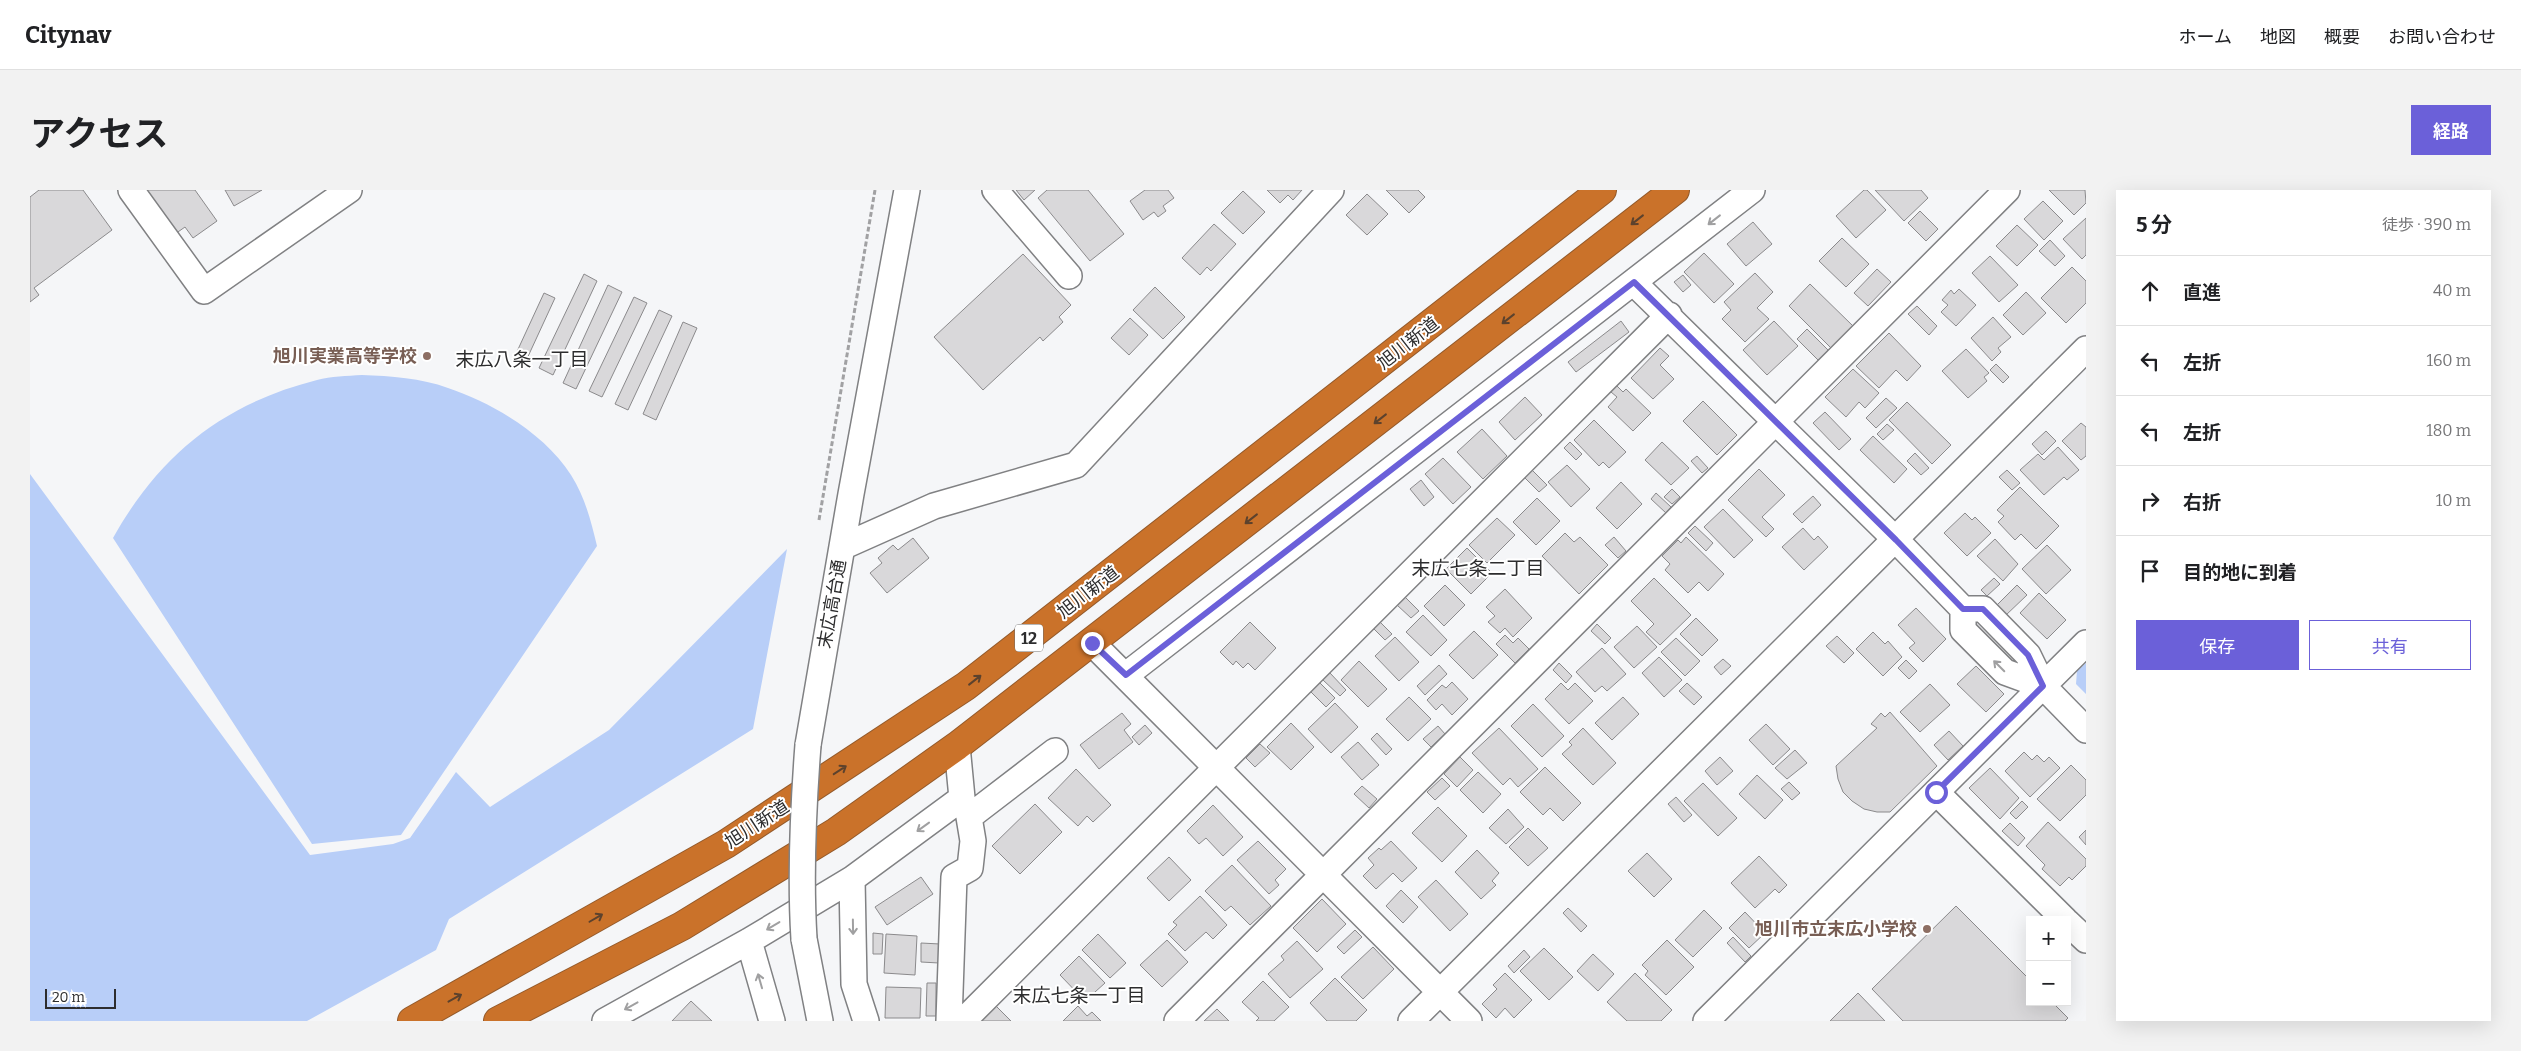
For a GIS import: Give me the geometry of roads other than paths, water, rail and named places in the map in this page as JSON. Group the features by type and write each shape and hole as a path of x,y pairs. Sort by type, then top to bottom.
{"highway":[{"name":"旭川新道","path":"412,1021 726,844 966,686 1602,190"},
{"name":"12","path":"515,1017 690,921 836,832 957,746 1675,190"}],"street":[{"path":"132,190 204,291 349,190"},
{"name":"末広高台通","path":"820,1021 804,939 801,885 802,827 808,745 907,190"},
{"path":"996,190 1069,276"},
{"path":"842,547 934,506 1076,465 1331,190"},
{"path":"1126,675 1752,190"},
{"path":"1177,1021 2007,190"},
{"path":"1634,282 1896,540 1963,609 1963,630 2005,672 2043,686 2086,730"},
{"path":"963,1021 1669,315"},
{"path":"1411,1021 2086,349"},
{"path":"1092,643 1469,1021"},
{"path":"1706,1021 2086,643"},
{"path":"949,1021 954,876 970,868 974,841 963,809 957,746"},
{"path":"605,1021 749,941 1055,752"},
{"path":"1936,792 2075,924"},
{"path":"852,878 854,984 866,1021"},
{"path":"749,941 772,1021"}],"place":[{"name":"旭川実業高等学校","path":"427,356"},
{"name":"旭川市立末広小学校","path":"1927,929"}],"district":[{"name":"末広八条一丁目","path":"522,359"},
{"name":"末広七条二丁目","path":"1478,568"},
{"name":"末広七条一丁目","path":"1079,995"}]}
